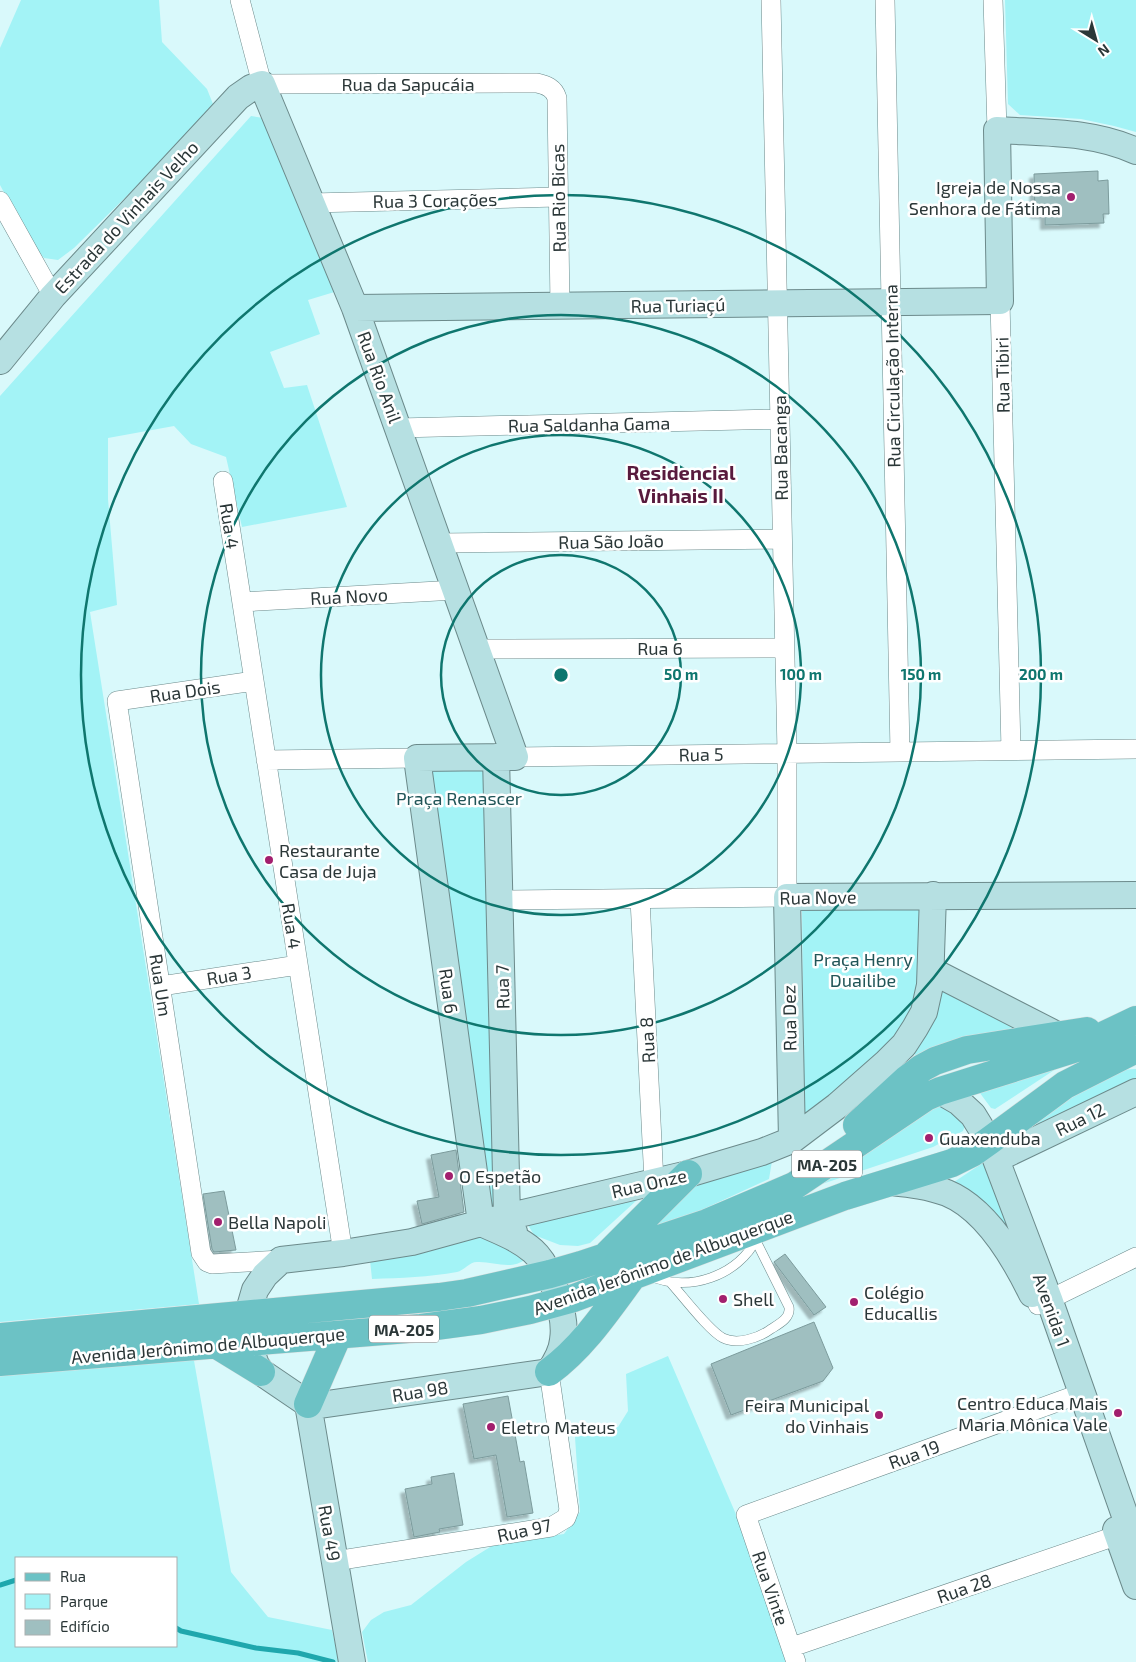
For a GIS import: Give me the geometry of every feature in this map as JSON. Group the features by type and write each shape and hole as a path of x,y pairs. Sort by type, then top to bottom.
{"main road":[{"path":"706,1224 760,1194 810,1162 872,1112 906,1080 934,1061 967,1050 1057,1035 1132,1032"},
{"name":"Avenida Jerônimo de Albuquerque","path":"0,1362 421,1328 481,1320 559,1303 759,1235 844,1196 993,1150 1053,1092 1108,1062 1132,1032"},
{"name":"Avenida Jerônimo de Albuquerque","path":"0,1337 440,1297 467,1293 550,1274 706,1224 794,1186 913,1105 940,1091 1132,1032"},
{"path":"1108,1062 1136,1064"},
{"path":"603,1258 688,1174"},
{"path":"549,1372 568,1357 638,1275"},
{"path":"308,1404 338,1335"},
{"path":"218,1345 261,1372"}],"street":[{"name":"Rua Rio Anil","path":"240,0 262,84 355,308 456,590 476,648 506,757"},
{"name":"Rua Bacanga","path":"771,0 786,753 787,897"},
{"name":"Rua Circulação Interna","path":"884,0 900,752"},
{"name":"Rua Tibiri","path":"994,0 1011,750"},
{"name":"Rua da Sapucáia","path":"262,84 538,83 549,87 553,91"},
{"name":"Estrada do Vinhais Velho","path":"0,361 53,296 238,97 251,88 262,84"},
{"name":"Rua Rio Bicas","path":"553,91 557,98 560,306"},
{"path":"997,130 1075,134 1121,144 1136,151"},
{"name":"Rua 3 Corações","path":"311,203 558,197"},
{"path":"0,201 53,296"},
{"name":"Rua Turiaçú","path":"355,308 1000,301"},
{"name":"Rua Saldanha Gama","path":"398,428 780,420"},
{"name":"Rua 4","path":"223,481 343,1253"},
{"name":"Rua São João","path":"439,543 782,539"},
{"name":"Rua Novo","path":"242,602 456,590"},
{"name":"Rua 6","path":"476,648 784,648"},
{"name":"Rua Dois","path":"117,701 254,681"},
{"name":"Rua Um","path":"117,701 201,1253 207,1262 212,1264 281,1260"},
{"name":"Rua 5","path":"266,760 1136,749"},
{"name":"Rua 7","path":"506,757 500,900 512,1228"},
{"name":"Rua 6","path":"418,758 481,1223"},
{"name":"Rua Nove","path":"500,900 1136,895"},
{"name":"Rua Onze","path":"512,1228 654,1182 762,1152 792,1140 837,1106 904,1045 924,1012 932,972 933,896"},
{"name":"Rua Dez","path":"787,897 792,1140"},
{"name":"Rua 8","path":"640,899 654,1182"},
{"name":"Rua 3","path":"161,986 298,965"},
{"path":"932,972 1057,1035"},
{"name":"Avenida 1","path":"940,1091 959,1102 973,1115 993,1150 1076,1395 1130,1535 1136,1586"},
{"name":"Rua 12","path":"993,1150 1136,1092"},
{"name":"Avenida 1","path":"890,1182 913,1184 946,1193 962,1201 975,1211 986,1222 1043,1302"},
{"path":"308,1404 261,1372 256,1365 248,1342 248,1314 251,1300 259,1282 281,1260 343,1253 412,1242 481,1223 512,1228 534,1252 550,1274 559,1303 564,1341 549,1372"},
{"path":"1043,1302 1136,1257"},
{"name":"Rua 98","path":"308,1404 332,1404 549,1372"},
{"name":"Rua 97","path":"335,1561 551,1527 566,1518 569,1510 549,1372"},
{"name":"Rua 19","path":"746,1514 1076,1395"},
{"name":"Rua 49","path":"308,1404 352,1662"},
{"name":"Rua Vinte","path":"746,1514 794,1655"},
{"name":"Rua 28","path":"794,1655 1130,1535"}],"lane":[{"path":"670,1282 711,1329 723,1338 742,1340 761,1335 779,1324 790,1312 759,1235"},
{"path":"638,1275 684,1283 712,1277 726,1271 737,1263 748,1253 759,1235"}],"green space":[{"path":"21,0 159,0 162,42 207,89 213,104 208,116 74,248 58,260 44,258 31,242 0,185 0,48"},
{"path":"1005,0 1136,0 1136,132 1081,119 1020,115 1008,104"},
{"path":"251,116 263,118 341,290 308,300 320,334 270,352 284,388 307,385 347,507 242,527 226,457 191,444 174,426 108,438 108,499 117,605 90,612 199,1304 0,1322 0,396"},
{"name":"Praça Renascer","path":"490,760 498,1209 490,1211 421,765"},
{"name":"Praça Henry Duailibe","path":"802,907 922,907 924,979 913,1012 876,1058 804,1122"},
{"path":"944,985 1024,1029 919,1060 912,1050 938,1006"},
{"path":"1068,1061 995,1109 991,1108 977,1089"},
{"path":"1136,1069 1136,1084 1005,1140 1115,1070"},
{"path":"938,1106 947,1106 966,1123 963,1131 933,1147 816,1186 916,1116"},
{"path":"772,1161 769,1179 695,1213 644,1233 697,1181 754,1168"},
{"path":"985,1163 1022,1248 983,1202 954,1182"},
{"path":"638,1197 590,1243 578,1246 560,1245 534,1235 528,1225"},
{"path":"479,1234 526,1259 520,1263 508,1265 474,1262 457,1272 436,1275 372,1279 370,1260"},
{"path":"193,1355 231,1572 268,1617 332,1630 339,1662 0,1662 0,1370"},
{"path":"668,1356 741,1526 786,1662 368,1662 362,1632 371,1620 384,1612 411,1605 466,1562 495,1544 564,1534 580,1512 575,1437 618,1427 628,1411 626,1374"}],"building":[{"name":"Igreja de Nossa Senhora de Fátima","path":"1098,171 1098,181 1108,180 1109,214 1103,214 1104,223 1045,225 1045,214 1035,214 1034,174"},
{"name":"O Espetão","path":"456,1150 464,1212 422,1224 417,1201 439,1197 431,1155"},
{"name":"Bella Napoli","path":"224,1191 236,1250 214,1252 203,1194"},
{"path":"785,1254 826,1307 814,1315 774,1262"},
{"path":"814,1322 833,1368 823,1381 731,1415 711,1364"},
{"name":"Eletro Mateus","path":"508,1396 520,1462 524,1461 533,1513 507,1517 496,1455 474,1459 463,1404"},
{"path":"454,1473 463,1525 439,1529 440,1532 414,1537 405,1489 432,1484 431,1477"}],"waterway":[{"path":"0,1585 15,1580"},
{"path":"178,1629 256,1648 298,1653 333,1662"}],"place":[{"name":"Igreja de Nossa Senhora de Fátima","path":"1071,197"},
{"name":"Restaurante Casa de Juja","path":"269,860"},
{"name":"Guaxenduba","path":"929,1138"},
{"name":"O Espetão","path":"449,1176"},
{"name":"Bella Napoli","path":"218,1222"},
{"name":"Shell","path":"723,1299"},
{"name":"Colégio Educallis","path":"854,1302"},
{"name":"Centro Educa Mais Maria Mônica Vale","path":"1118,1413"},
{"name":"Feira Municipal do Vinhais","path":"879,1415"},
{"name":"Eletro Mateus","path":"491,1427"}],"district":[{"name":"Residencial Vinhais II","path":"681,484"}]}
